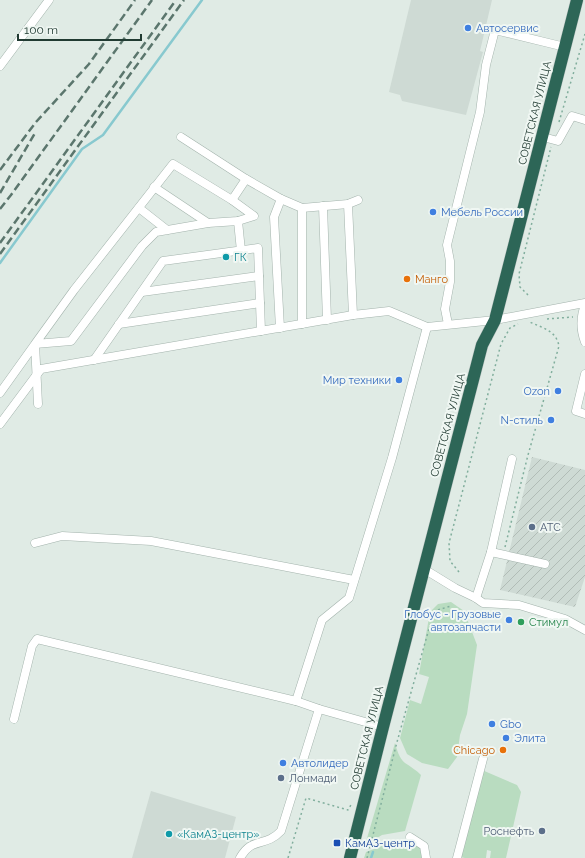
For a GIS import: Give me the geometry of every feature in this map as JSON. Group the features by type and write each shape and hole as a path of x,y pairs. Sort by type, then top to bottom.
{"highway":[{"name":"СОВЕТСКАЯ УЛИЦА","path":"350,858 482,345 495,320 548,138 565,48 579,2"}],"street":[{"path":"0,66 49,0"},
{"path":"448,324 445,309 450,282 447,245 480,112 486,65 495,30 565,48"},
{"path":"548,138 558,141 572,116 585,120"},
{"path":"181,137 280,199 302,208 348,204 358,200"},
{"path":"0,393 35,344 74,290 172,164 232,200 254,216 238,221 208,223 156,232 142,246 71,340 35,344"},
{"path":"232,200 246,179"},
{"path":"154,186 208,223"},
{"path":"280,199 274,218 280,328"},
{"path":"348,204 353,315"},
{"path":"323,206 326,320"},
{"path":"139,208 167,230"},
{"path":"302,208 302,324"},
{"path":"238,221 241,250"},
{"path":"94,360 163,262 258,248 262,331"},
{"path":"142,292 259,276"},
{"path":"119,324 260,303"},
{"path":"0,424 41,369 353,315 388,311 428,327 495,320 585,304 581,316 584,338"},
{"path":"296,701 322,620 349,598 392,458 428,327"},
{"path":"35,344 38,404"},
{"path":"585,374 576,411 585,414"},
{"path":"476,598 491,552 512,459"},
{"path":"36,543 62,536 151,541 354,580"},
{"path":"491,552 545,564"},
{"path":"424,569 483,603 519,605 565,619 585,630"},
{"path":"14,719 32,646 37,639 296,701 383,727"},
{"path":"240,858 244,850 251,844 265,842 274,837 280,831 284,823 319,709"},
{"path":"457,858 483,759"},
{"path":"410,837 424,846 426,858"}],"path":[{"path":"558,125 585,34"},
{"path":"528,295 520,287 519,274 548,138"},
{"path":"542,320 581,316"},
{"path":"503,555 528,455 559,346 551,331 526,321 534,320"},
{"path":"459,572 450,560 449,543 501,344 510,328 521,323"},
{"path":"367,858 397,742 434,611 451,606"},
{"path":"288,858 306,798 348,810 352,803"}],"shaded area":[{"path":"411,0 492,0 480,51 483,52 466,115 402,101 400,95 389,92"},
{"path":"532,457 585,470 585,577 575,607 500,590"},
{"path":"151,791 236,817 225,858 132,858"}],"green space":[{"path":"451,602 464,611 477,645 467,714 460,735 457,757 448,769 422,763 407,754 400,738 410,700 421,704 429,677 419,674 430,612 438,604"},
{"path":"395,743 401,759 421,775 405,831 382,835 365,845"},
{"path":"482,770 517,785 521,792 506,858 490,858 491,851 487,850 486,858 460,857"},
{"path":"398,840 420,847 423,858 364,858 366,852"}],"waterway":[{"path":"0,263 82,149 103,135 202,0"},
{"path":"371,858 373,852"}],"railway":[{"path":"0,170 36,122 89,64 135,0"},
{"path":"0,209 152,0"},
{"path":"0,243 176,0"},
{"path":"0,254 184,0"},
{"path":"0,193 35,133"}],"place":[{"name":"Автосервис","path":"468,28"},
{"name":"Мебель России","path":"433,212"},
{"name":"ГК","path":"226,257"},
{"name":"Манго","path":"407,279"},
{"name":"Мир техники","path":"399,380"},
{"name":"Ozon","path":"558,391"},
{"name":"N-стиль","path":"551,420"},
{"name":"АТС","path":"532,527"},
{"name":"Глобус - Грузовые автозапчасти","path":"509,620"},
{"name":"Стимул","path":"521,622"},
{"name":"Gbo","path":"492,724"},
{"name":"Элита","path":"506,738"},
{"name":"Chicago","path":"503,750"},
{"name":"Автолидер","path":"283,763"},
{"name":"Лонмади","path":"281,778"},
{"name":"Роснефть","path":"542,831"},
{"name":"«КамАЗ-центр»","path":"169,834"},
{"name":"КамАЗ-центр","path":"337,843"}]}
